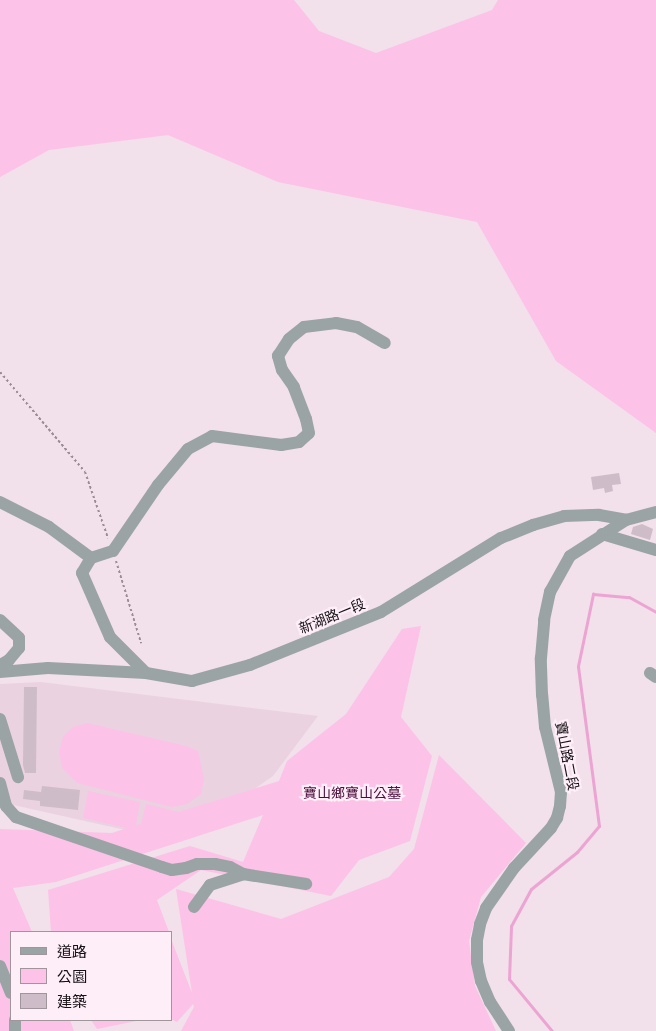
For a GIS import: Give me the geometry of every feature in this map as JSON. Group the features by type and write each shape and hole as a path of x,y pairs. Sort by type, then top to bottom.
{"street":[{"path":"146,673 110,637 82,573 91,558 113,551 158,485 188,449 212,436 281,445 299,442 309,433 294,387 282,370 278,356 289,339 304,327 336,323 357,327 385,343"},
{"path":"0,502 49,527 91,558"},
{"name":"新湖路一段","path":"0,672 48,668 146,673 192,681 250,665 381,612 501,538 533,525 564,516 600,515 626,520 656,512"},
{"name":"寶山路二段","path":"509,1031 490,1002 481,981 477,962 480,924 498,889 557,818 561,792 545,727 542,695 541,658 544,620 550,592 561,568 570,556 626,520"},
{"path":"602,534 656,550"},
{"path":"0,620 19,638 19,648 10,660 0,665"},
{"path":"0,719 18,778"},
{"path":"0,783 6,806 16,817 172,870 197,864 215,864 230,867 243,874 306,884"},
{"path":"194,907 210,885 243,874"},
{"path":"0,966 10,991"}],"path":[{"path":"0,372 85,472 113,551 141,643"}],"shaded area":[{"path":"41,682 318,716 273,776 179,842 0,802 0,684"}],"green space":[{"path":"0,0 294,0 319,31 376,53 492,10 498,0 656,0 656,433 556,361 477,222 278,182 168,135 49,150 0,177"},
{"name":"寶山鄉寶山公墓","path":"421,626 401,717 432,756 410,841 359,860 331,896 201,870 157,900 169,931 51,931 48,890 190,846 243,862 263,815 56,882 13,888 32,931 10,931 10,1021 70,1021 74,1031 0,1031 0,829 112,833 127,828 83,818 88,791 140,802 136,825 141,824 146,804 179,812 279,781 287,761 346,714 402,629"},
{"path":"87,723 186,746 198,751 204,779 201,794 187,804 172,807 77,783 62,768 59,752 63,737 73,727"},
{"path":"439,755 526,843 481,897 469,941 475,986 496,1031 181,1031 194,1007 193,1004 177,1022 172,1020 172,942 192,993 176,889 281,919 389,877 414,849"},
{"path":"92,1021 136,1021 97,1029"}],"building":[{"path":"619,473 621,484 612,485 613,491 605,493 604,488 593,490 591,477"},
{"path":"642,524 653,529 650,540 631,534 633,527"},
{"path":"24,687 37,687 36,773 25,773 23,765"},
{"path":"42,786 80,790 78,810 40,806 40,801 23,799 24,790 41,792"}],"waterway":[{"path":"552,1031 509,979 511,926 531,889 577,852 599,826 578,666 593,594 629,597 656,612"}]}
